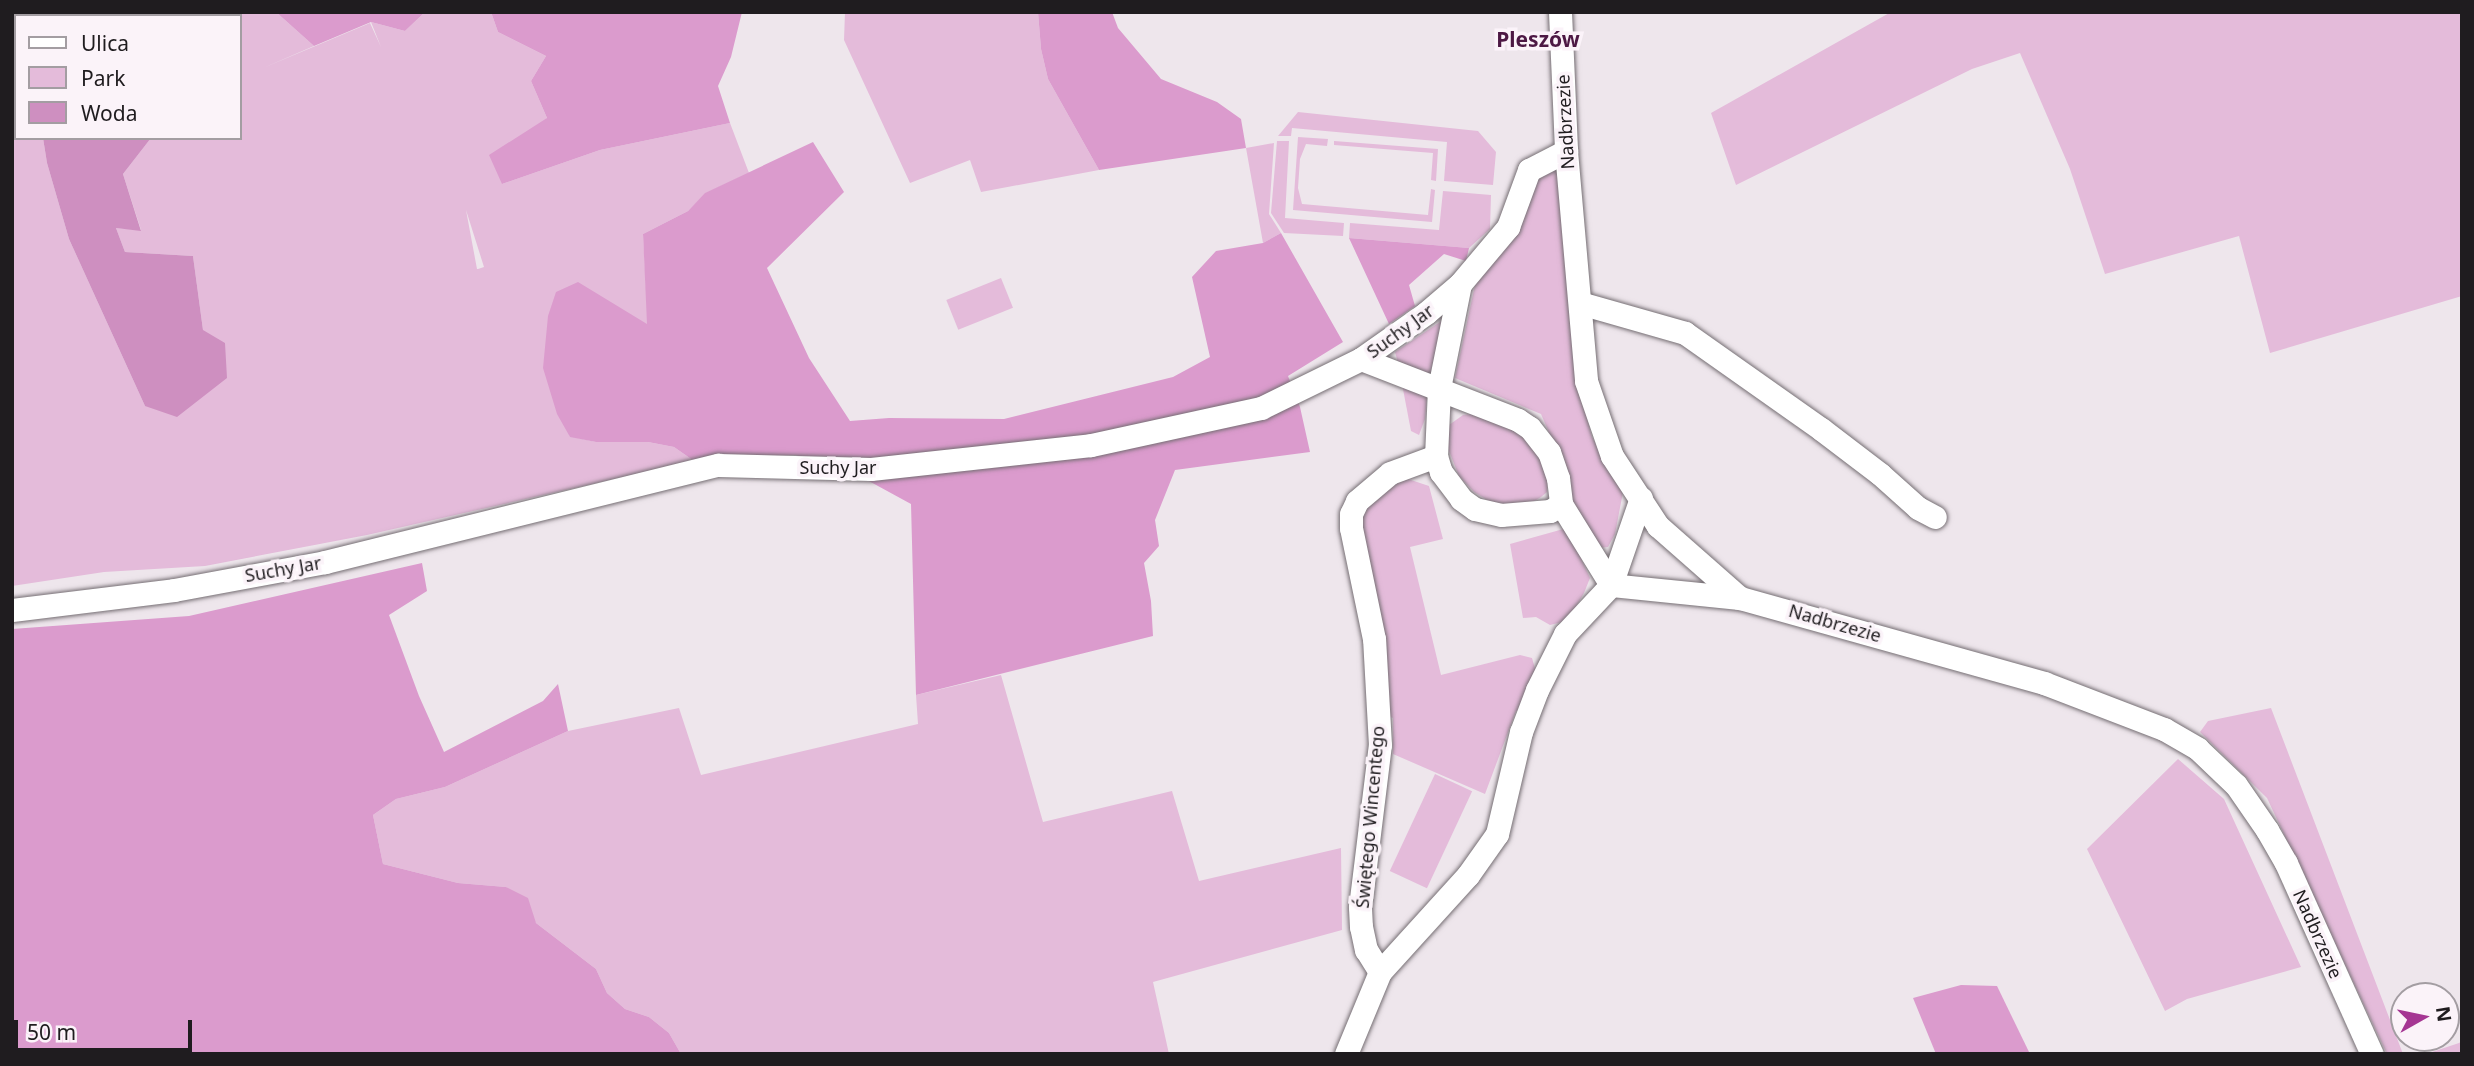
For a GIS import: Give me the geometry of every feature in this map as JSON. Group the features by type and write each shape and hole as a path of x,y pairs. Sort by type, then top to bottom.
{"street":[{"name":"Nadbrzezie","path":"1560,12 1566,151 1586,381 1612,456 1658,526 1740,598 2044,684 2164,729 2198,749 2236,785 2287,863 2372,1054"},
{"name":"Suchy Jar","path":"12,610 174,590 325,562 718,465 871,469 1091,445 1261,408 1361,359 1426,313 1460,284 1508,228 1529,170 1566,151"},
{"path":"1460,284 1439,388 1436,456 1450,486 1475,509 1501,515 1550,511 1561,504"},
{"path":"1580,303 1685,333 1821,429 1880,474 1918,508 1935,517"},
{"path":"1361,359 1439,388 1530,428 1549,452 1558,478 1561,504 1611,585"},
{"name":"Świętego Wincentego","path":"1380,972 1366,950 1361,927 1360,907 1380,745 1374,639 1351,528 1351,514 1357,501 1390,473 1436,456"},
{"path":"1346,1054 1380,972 1468,875 1497,834 1521,732 1537,690 1565,634 1611,585 1641,498"},
{"path":"1611,585 1740,598"}],"green space":[{"path":"12,12 24,12 14,14 14,140 43,140 47,163 69,239 145,406 203,330 193,256 125,252 116,228 141,230 123,174 149,140 242,140 242,14 210,14 213,12 276,12 314,46 263,68 370,23 381,47 371,22 405,31 425,12 491,12 498,32 546,56 531,81 547,118 502,184 600,150 730,123 749,173 706,193 688,211 643,234 648,325 569,436 596,442 648,442 674,447 694,461 367,535 205,566 104,572 12,586","holes":["466,210 484,267 477,269"]},
{"path":"87,12 185,12 185,14"},
{"path":"845,12 1038,12 1041,49 1048,79 1099,170 981,192 970,160 910,183 844,40"},
{"path":"1891,12 2462,12 2462,296 2270,353 2239,236 2105,274 2070,169 2020,53 1972,69 1736,185 1711,113"},
{"path":"1298,112 1478,131 1496,152 1493,185 1444,181 1447,142 1292,128 1291,136 1278,136"},
{"path":"1298,137 1328,139 1327,146 1306,144 1300,159 1298,188 1302,204 1428,215 1431,189 1435,190 1432,222 1293,210"},
{"path":"1277,141 1289,141 1285,218 1344,223 1343,236 1284,233 1271,213"},
{"path":"1334,141 1438,149 1436,181 1431,180 1433,153 1334,145"},
{"path":"1274,143 1269,214 1281,233 1263,243 1246,148"},
{"path":"1558,168 1575,372 1592,437 1623,492 1615,534 1608,547 1598,548 1575,512 1560,458 1541,414 1455,378 1475,285 1516,233 1541,172"},
{"path":"1443,191 1491,195 1490,229 1469,248 1349,238 1350,223 1439,230"},
{"path":"1001,278 1013,308 958,330 946,300"},
{"path":"1443,320 1430,375 1398,363 1395,352"},
{"path":"1402,384 1423,389 1427,397 1425,419 1419,435 1411,431"},
{"path":"1473,414 1499,420 1532,441 1548,473 1547,492 1531,503 1512,506 1492,503 1474,492 1459,476 1447,446 1449,425 1463,415"},
{"path":"1402,477 1429,486 1443,539 1410,547 1441,675 1520,655 1532,658 1536,672 1524,711 1516,711 1485,794 1393,754 1393,718 1386,715 1358,523 1368,498"},
{"path":"1567,528 1590,578 1584,593 1573,612 1562,622 1550,625 1536,617 1523,618 1510,544"},
{"path":"1001,675 1043,822 1172,791 1199,881 1341,848 1342,930 1153,982 1169,1054 681,1054 669,1033 649,1017 625,1009 607,993 596,969 536,923 506,887 458,883 383,864 373,815 396,799 445,787 568,731 679,708 701,775 918,724 916,695"},
{"path":"2271,708 2390,1020 2390,1052 2403,1054 2387,1054 2267,798 2200,732 2208,721"},
{"path":"2178,759 2224,799 2301,967 2187,999 2165,1011 2087,849"},
{"path":"1435,774 1472,791 1427,888 1390,871"},
{"path":"2462,1041 2462,1054 2426,1054 2460,1052"}],"shaded area":[{"path":"276,12 425,12 405,31 371,22 314,46"},
{"path":"491,12 742,12 731,57 718,86 730,123 600,150 502,184 489,155 547,118 531,81 546,56 498,32"},
{"path":"1038,12 1112,12 1118,28 1161,79 1217,102 1241,119 1246,148 1099,170 1048,79 1041,49"},
{"path":"813,142 844,192 767,268 809,358 850,421 889,418 1004,419 1173,377 1210,357 1192,277 1216,251 1263,243 1281,233 1343,342 1288,376 1300,407 1310,452 1175,470 1155,520 1159,546 1144,563 1151,601 1153,636 916,695 911,504 845,468 795,455 694,461 674,447 648,442 596,442 570,437 557,414 543,368 548,316 556,292 578,282 647,324 643,234 688,211 705,193"},
{"path":"1349,238 1469,248 1466,261 1444,254 1409,285 1415,306 1389,324"},
{"path":"422,563 427,591 389,615 419,696 444,752 543,701 558,684 568,731 445,787 396,799 373,815 383,864 458,883 506,887 528,898 536,923 596,969 607,993 625,1009 649,1017 669,1033 681,1054 12,1054 12,629 189,616"},
{"path":"1961,985 1997,986 2030,1054 1936,1054 1913,998"}],"water":[{"path":"24,12 87,12 87,14"},
{"path":"43,140 149,140 123,174 141,231 116,228 125,252 193,256 203,330 225,343 227,378 177,417 145,406 69,239 47,163"}],"district":[{"name":"Pleszów","path":"1538,39"}]}
